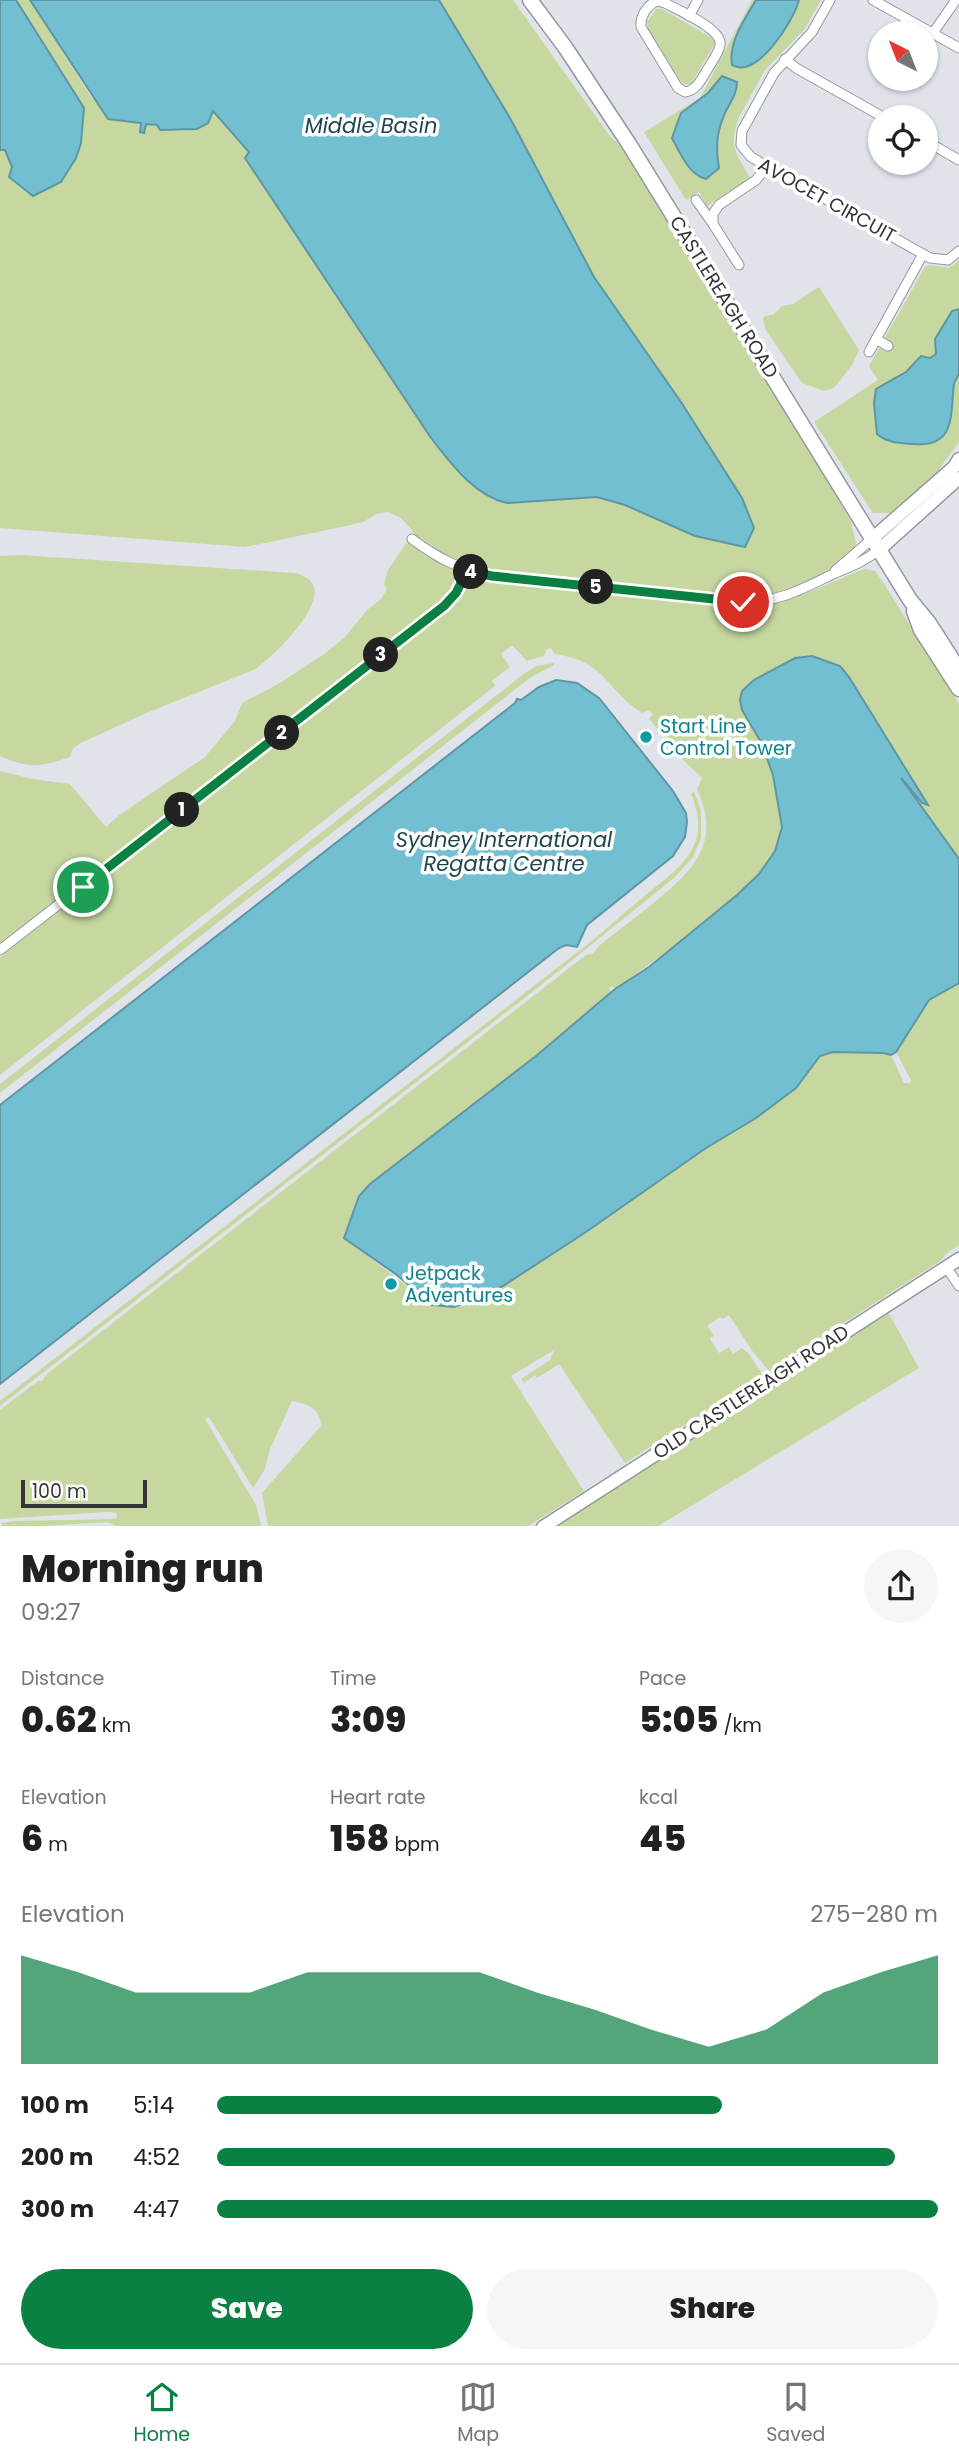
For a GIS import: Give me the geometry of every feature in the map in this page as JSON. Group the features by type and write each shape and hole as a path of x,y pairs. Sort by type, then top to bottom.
{"main road":[{"name":"CASTLEREAGH ROAD","path":"530,0 623,134 910,600 959,670"},
{"name":"CASTLEREAGH ROAD","path":"910,600 921,630 959,689"}],"street":[{"path":"689,16 698,0"},
{"name":"AVOCET CIRCUIT","path":"830,0 812,32 775,73 740,139 745,152 923,254 934,259 948,260 959,251"},
{"path":"873,0 911,21"},
{"path":"938,26 956,0"},
{"path":"657,1 689,16 716,32 720,45 699,84 685,92 675,84 640,23 649,6 657,1"},
{"path":"938,36 959,48"},
{"path":"785,59 868,109"},
{"path":"938,148 959,160"},
{"path":"713,224 713,214 719,205 756,180 767,167"},
{"path":"696,200 739,265"},
{"path":"869,352 923,254"},
{"path":"876,339 888,345"},
{"path":"412,539 445,561 467,571 492,576 743,602 775,599 793,594 831,575 876,544 958,468"},
{"path":"0,950 444,606 456,593 467,571"},
{"name":"OLD CASTLEREAGH ROAD","path":"545,1526 959,1259"},
{"path":"946,1267 959,1286"}],"green space":[{"path":"16,0 30,0 91,97 142,123 144,132 146,123 157,125 161,130 192,130 203,124 212,110 249,153 245,158 431,438 464,477 484,493 507,503 597,497 625,505 742,498 681,402 594,277 510,118 439,0 513,0 609,135 630,159 740,333 851,522 856,544 838,563 811,579 755,597 485,568 447,555 416,535 401,518 388,512 376,514 363,522 245,547 0,528 0,150 5,150 12,167 84,108"},
{"path":"752,0 821,0 804,30 765,70 738,119 734,144 750,178 707,206 699,192 686,200 644,132 700,98"},
{"path":"656,9 662,9 714,39 714,45 691,84 684,84 680,80 648,29 647,22"},
{"path":"959,260 959,442 937,472 890,513 873,513 814,422 878,380 869,366 925,267 930,265 949,268"},
{"path":"819,287 859,350 852,365 834,388 824,391 802,383 765,329 763,317 774,314 782,306 793,304"},
{"path":"407,542 422,554 457,572 458,581 449,597 0,944 0,771 70,784 106,827 205,757 235,721 242,703 278,684 323,655 345,637 367,610 381,599 387,589 384,584 388,570"},
{"path":"20,555 294,573 309,580 314,591 312,604 304,619 292,635 256,669 144,714 81,743 73,748 70,757 43,765 27,765 0,756 0,556"},
{"path":"864,569 875,571 883,582 959,704 959,859 895,768 922,803 927,804 849,677 742,691 744,712 762,744 779,798 779,838 766,865 750,884 704,924 615,989 612,986 609,988 611,992 536,1056 370,1184 359,1196 344,1238 432,1305 454,1307 474,1302 477,1296 503,1286 706,1148 756,1118 796,1088 820,1057 833,1052 891,1055 904,1083 910,1083 911,1080 896,1052 929,1000 959,983 959,1245 940,1261 769,1371 729,1315 723,1319 720,1317 707,1326 714,1335 710,1339 719,1353 729,1347 733,1354 742,1348 763,1375 625,1463 559,1364 537,1378 535,1375 524,1383 521,1379 550,1360 554,1350 511,1376 584,1491 528,1526 268,1526 262,1493 321,1426 316,1411 292,1401 270,1449 265,1469 253,1488 209,1417 205,1419 256,1505 261,1526 117,1526 107,1522 2,1526 2,1523 15,1521 116,1519 117,1513 0,1519 0,1410 38,1381 42,1381 47,1374 586,955 592,954 669,890 693,865 703,845 706,821 697,789 702,778 683,760 649,719 653,714 649,710 642,713 629,704 604,677 585,663 555,654 551,648 547,649 544,656 527,661 512,645 501,654 510,667 492,681 495,686 0,1075 0,957 451,605 471,579 750,608 795,597"},
{"path":"554,663 531,677 0,1093 0,1084 525,673 536,666"},
{"path":"694,791 701,811 701,838 693,857 674,878 550,978 0,1406 0,1401 593,940 673,872 691,851 696,840 697,811 691,794"},
{"path":"887,1310 919,1368 658,1526 555,1526"}],"water":[{"path":"0,0 16,0 84,108 81,143 76,158 61,182 33,196 9,177 12,167 5,150 0,150"},
{"name":"Middle Basin","path":"30,0 439,0 510,118 594,277 681,402 742,498 754,528 745,547 695,536 625,505 597,497 507,503 474,486 455,468 431,438 245,158 249,152 213,111 208,123 197,129 160,130 157,125 146,124 144,133 140,132 141,123 108,119"},
{"path":"756,0 799,0 790,21 763,56 742,67 732,65 735,39"},
{"path":"722,76 737,82 737,87 719,130 719,168 706,179 690,168 672,138 681,113 708,93"},
{"path":"959,309 959,374 954,384 951,417 944,434 927,444 899,443 881,437 877,434 874,403 876,389 906,372 921,356 930,358 936,354 935,339 952,311"},
{"path":"812,656 840,666 849,677 928,805 922,803 901,778 959,859 959,983 929,1000 896,1052 891,1055 833,1052 820,1056 796,1088 756,1118 706,1148 503,1286 477,1296 474,1302 454,1307 432,1305 397,1275 344,1238 359,1196 370,1184 536,1056 615,989 649,967 759,874 775,851 782,827 773,775 762,744 742,710 742,691 754,680 795,658"},
{"name":"Sydney International Regatta Centre","path":"556,680 577,683 599,698 673,791 686,813 687,822 685,837 673,856 587,925 577,947 566,945 559,948 0,1384 0,1105 517,699 521,700 539,687"}],"place":[{"name":"Start Line Control Tower","path":"646,737"},
{"name":"Jetpack Adventures","path":"391,1284"}],"route":[{"path":"83,887 444,606 456,593 467,571 492,576 743,602"}]}
